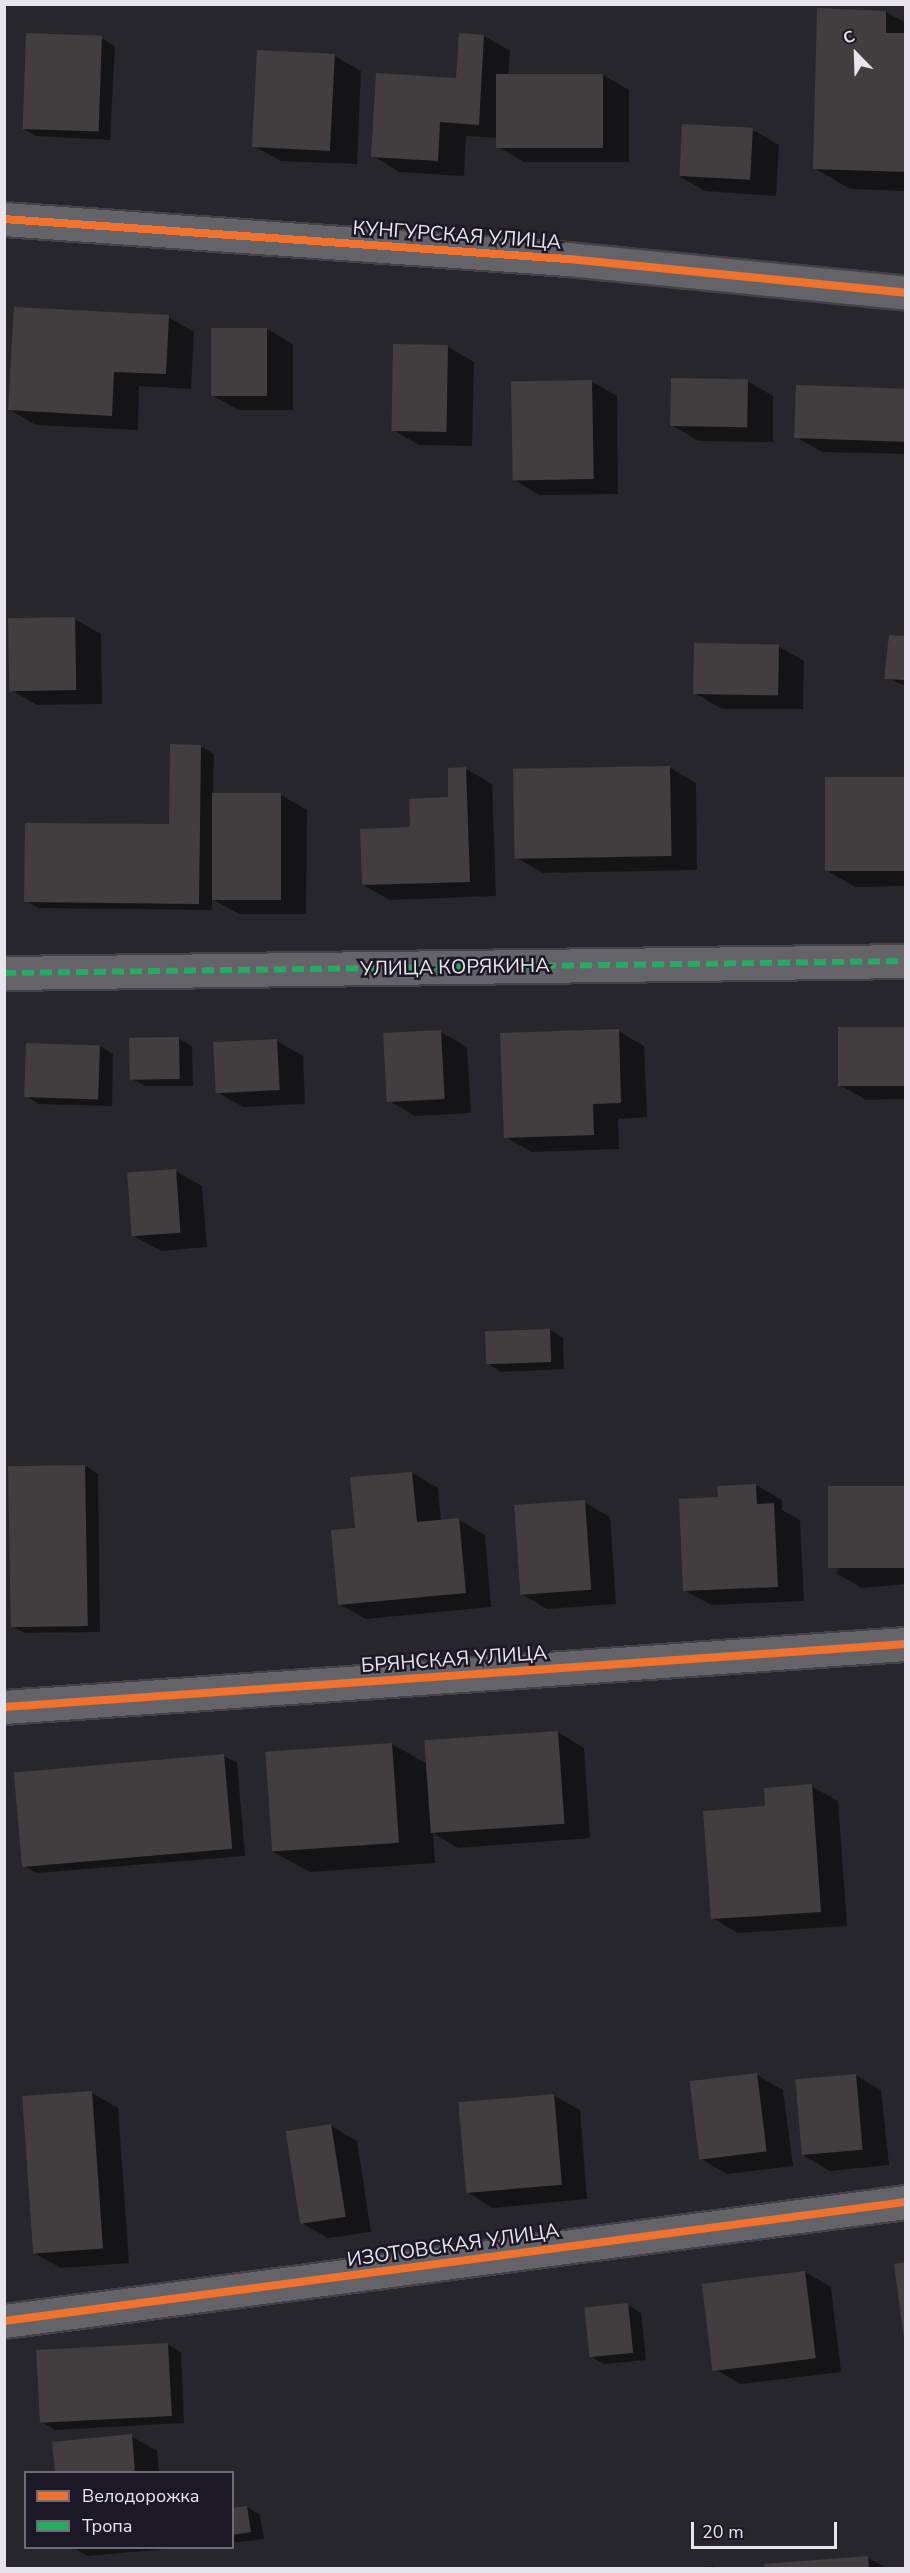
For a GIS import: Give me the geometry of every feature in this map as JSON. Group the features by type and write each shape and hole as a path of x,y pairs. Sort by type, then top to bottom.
{"street":[{"name":"КУНГУРСКАЯ УЛИЦА","path":"4,219 567,259 906,293"},
{"name":"УЛИЦА КОРЯКИНА","path":"4,973 906,962"},
{"name":"БРЯНСКАЯ УЛИЦА","path":"4,1707 906,1644"},
{"name":"ИЗОТОВСКАЯ УЛИЦА","path":"4,2321 906,2202"}],"building":[{"path":"817,8 886,11 886,33 906,33 906,172 813,169"},
{"path":"26,33 102,36 99,132 23,129"},
{"path":"459,33 484,35 479,125 440,122 438,161 371,157 376,73 456,78"},
{"path":"257,50 335,54 330,151 252,147"},
{"path":"496,74 603,74 603,148 496,148"},
{"path":"682,124 753,128 750,180 679,176"},
{"path":"14,307 169,315 166,374 114,372 112,416 8,410"},
{"path":"211,328 267,328 267,396 211,396"},
{"path":"393,344 448,345 446,432 391,431"},
{"path":"671,378 748,379 747,427 670,426"},
{"path":"592,380 594,479 513,480 511,381"},
{"path":"796,385 906,389 904,442 794,438"},
{"path":"75,617 76,690 9,691 8,618"},
{"path":"889,635 906,636 906,680 884,679"},
{"path":"694,643 779,644 778,695 693,694"},
{"path":"170,744 201,745 199,904 24,902 25,823 169,824"},
{"path":"670,766 672,856 515,859 513,769"},
{"path":"466,767 470,882 362,885 360,829 410,827 409,799 448,797 448,768"},
{"path":"825,777 906,777 906,871 825,871"},
{"path":"212,793 281,793 281,900 212,900"},
{"path":"838,1027 906,1027 906,1086 838,1086"},
{"path":"619,1029 621,1103 593,1104 594,1135 504,1138 500,1033"},
{"path":"441,1030 445,1099 387,1102 383,1033"},
{"path":"179,1037 180,1079 130,1080 129,1038"},
{"path":"277,1039 280,1090 216,1093 213,1042"},
{"path":"26,1043 100,1046 98,1100 24,1097"},
{"path":"176,1169 180,1233 132,1236 127,1172"},
{"path":"550,1329 551,1362 486,1364 485,1331"},
{"path":"85,1465 88,1626 11,1627 8,1466"},
{"path":"412,1472 417,1522 459,1518 466,1593 338,1605 331,1530 355,1528 350,1477"},
{"path":"756,1484 757,1504 774,1503 778,1587 683,1591 679,1499 718,1497 717,1486"},
{"path":"828,1486 906,1486 906,1568 828,1568"},
{"path":"585,1500 591,1590 520,1595 514,1505"},
{"path":"558,1731 564,1824 431,1833 424,1740"},
{"path":"392,1743 399,1843 272,1852 265,1752"},
{"path":"224,1754 232,1849 22,1867 14,1772"},
{"path":"812,1784 821,1912 711,1919 703,1811 765,1806 764,1788"},
{"path":"757,2073 767,2151 699,2160 690,2081"},
{"path":"856,2074 863,2150 802,2155 795,2079"},
{"path":"92,2091 103,2249 33,2253 22,2096"},
{"path":"554,2094 562,2185 466,2193 458,2102"},
{"path":"331,2124 346,2217 300,2224 286,2131"},
{"path":"906,2262 906,2339 904,2339 894,2264"},
{"path":"805,2271 816,2358 712,2371 702,2284"},
{"path":"628,2303 633,2353 589,2357 584,2308"},
{"path":"168,2343 172,2416 40,2423 36,2350"},
{"path":"132,2434 135,2471 55,2471 52,2442"},
{"path":"247,2506 251,2532 234,2535 234,2508"},
{"path":"868,2556 869,2568 765,2568 764,2564"}],"marked path":[{"path":"4,973 906,961"}],"cycle path":[{"path":"4,219 568,259 906,293"},
{"path":"4,1707 906,1644"},
{"path":"4,2321 906,2202"}]}
